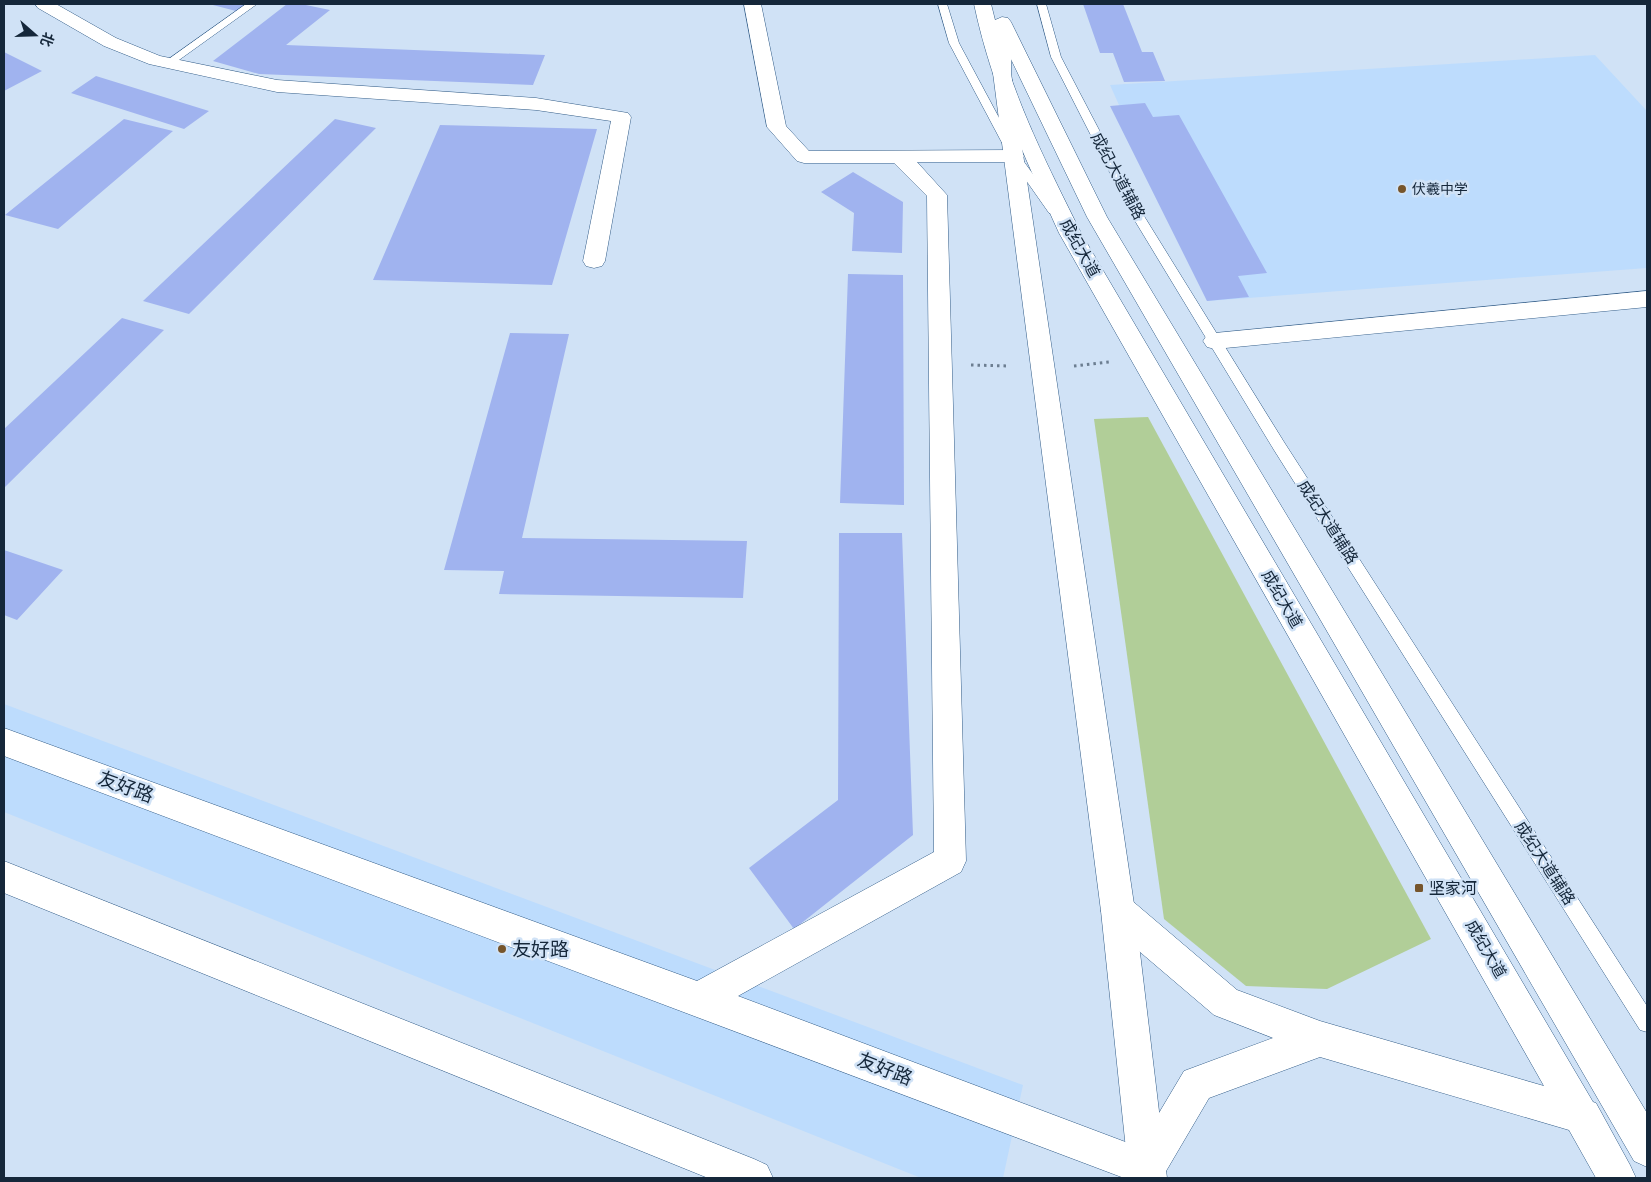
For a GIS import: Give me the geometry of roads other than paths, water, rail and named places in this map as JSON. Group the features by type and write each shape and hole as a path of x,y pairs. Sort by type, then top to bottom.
{"main road":[{"path":"44,4 110,42 155,60 277,86 536,104 621,117 594,261"},
{"path":"752,4 778,126 804,157 1014,156"},
{"name":"成纪大道","path":"983,4 987,28 1002,73 1032,151 1070,233 1618,1178"},
{"path":"1000,16 1002,73 1118,911 1147,1173"},
{"name":"成纪大道","path":"1000,16 1097,217 1647,1148"},
{"path":"699,999 950,861 937,196 899,156"},
{"path":"1215,341 1647,299"},
{"name":"友好路","path":"4,742 699,999 1147,1173"},
{"path":"4,877 754,1178"},
{"path":"1118,911 1226,1003 1320,1039 1583,1116"},
{"path":"1147,1173 1198,1084 1320,1039"}],"lane":[{"path":"169,63 252,4"},
{"path":"942,4 954,43 1014,156 1070,233"},
{"name":"成纪大道辅路","path":"1041,4 1060,66 1138,216 1279,446 1647,1023"},
{"path":"1583,1116 1597,1178"}],"place":[{"name":"伏羲中学","path":"1402,189"},
{"name":"坚家河","path":"1419,888"},
{"name":"友好路","path":"502,949"}]}
